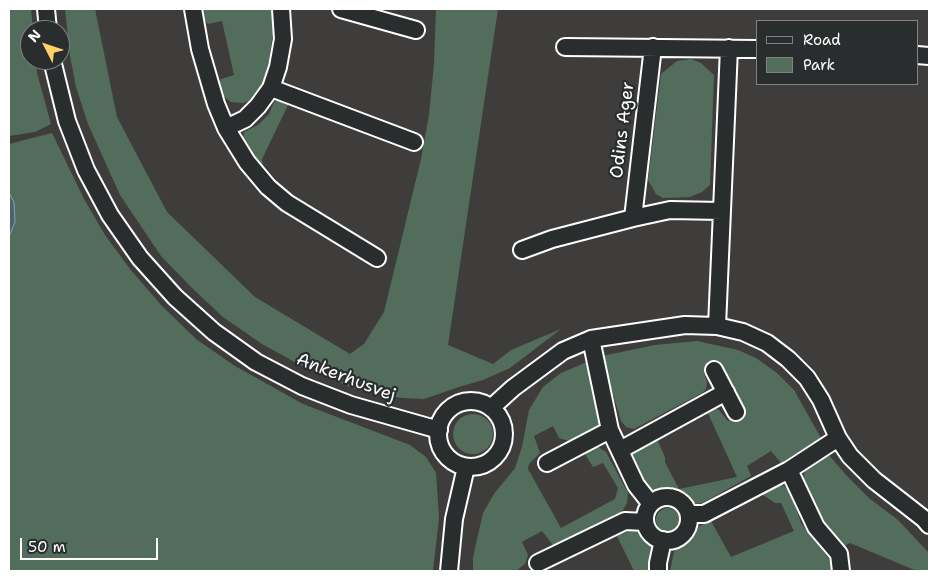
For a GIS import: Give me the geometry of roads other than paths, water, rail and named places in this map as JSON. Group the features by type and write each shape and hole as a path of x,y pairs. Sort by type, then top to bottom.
{"street":[{"path":"193,9 208,80 226,128 247,162 268,187 287,203 377,258"},
{"path":"226,128 245,119 258,106 271,88 278,67 283,39 281,9"},
{"path":"341,9 416,30"},
{"path":"565,47 756,49"},
{"name":"Odins Ager","path":"632,218 653,47"},
{"path":"717,326 729,48"},
{"name":"Ankerhusvej","path":"54,70 67,121 86,170 110,215 135,251 175,297 214,332 256,362 302,386 351,405 438,430"},
{"path":"271,88 414,142"},
{"path":"522,250 552,239 670,210 721,211"},
{"path":"491,408 513,388 563,351 591,339 686,325 717,326 743,332 767,344 788,359 807,378 822,400 838,438 850,456 874,480 929,525"},
{"path":"591,339 610,430 636,486 651,504"},
{"path":"714,370 736,412"},
{"path":"620,450 726,392"},
{"path":"463,402 482,403 491,408 498,415 503,426 502,447 496,456 487,463 477,467 466,467 452,461 442,450 439,440 438,430 446,412 463,402"},
{"path":"548,463 610,430"},
{"path":"689,514 704,514 789,470 838,438"},
{"path":"449,571 454,519 466,467"},
{"path":"789,470 816,527 839,554 841,571"},
{"path":"661,497 676,498 687,507 689,514 689,522 682,536 671,541 656,539 649,532 645,522 645,514 651,504 661,497"},
{"path":"538,563 625,521 645,522"},
{"path":"658,571 663,540"}],"water":[{"path":"9,193 14,202 15,222 9,237"}]}
